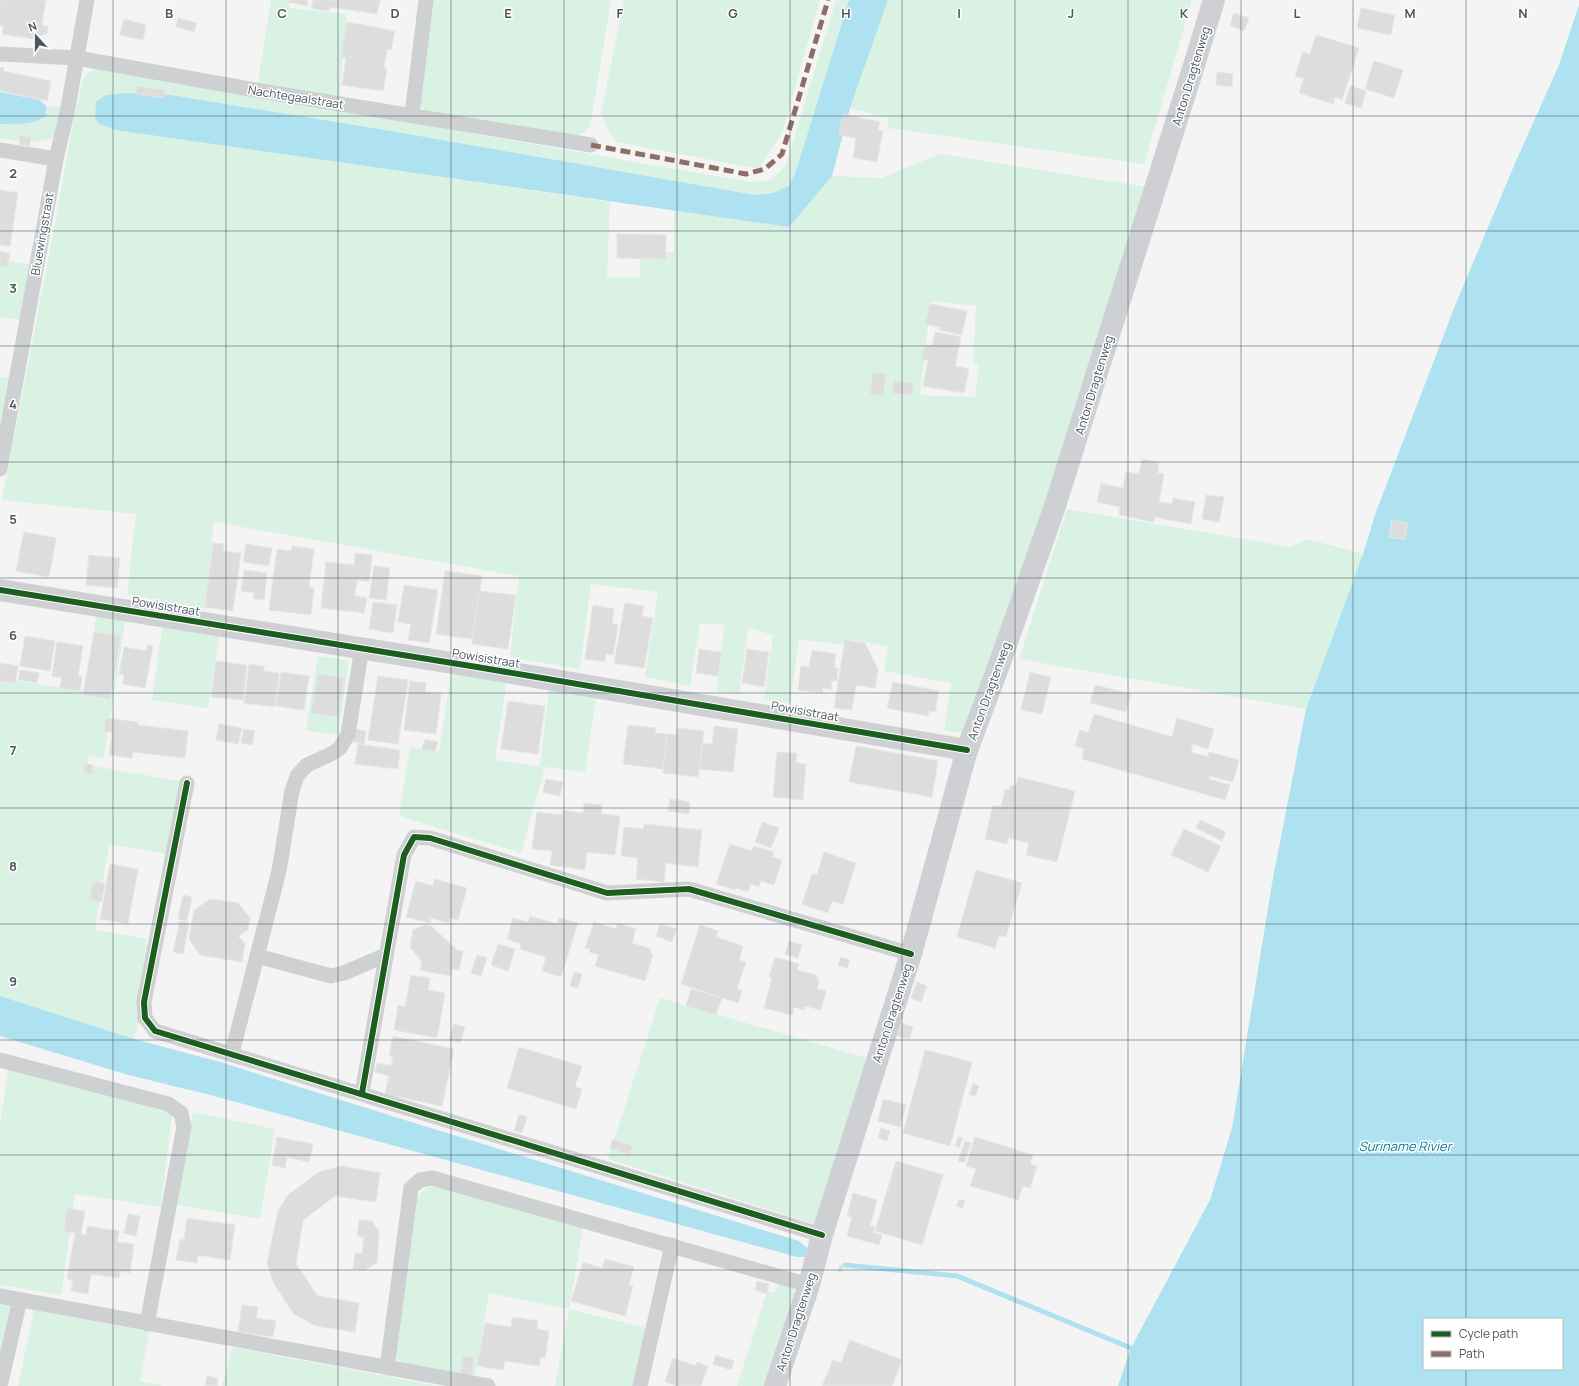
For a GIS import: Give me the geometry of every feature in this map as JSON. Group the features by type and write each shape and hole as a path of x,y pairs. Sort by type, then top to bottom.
{"main road":[{"name":"Anton Dragtenweg","path":"775,1386 809,1285 822,1235 911,954 968,750 1055,506 1214,0"},
{"name":"Powisistraat","path":"0,590 362,648 968,750"}],"street":[{"name":"Bluewingstraat","path":"0,470 56,159 67,113 87,0"},
{"path":"412,115 426,0"},
{"name":"Nachtegaalstraat","path":"0,54 77,58 255,90 591,145"},
{"path":"0,150 56,159"},
{"path":"232,1053 279,872 292,791 297,776 307,765 333,753 345,742 348,734 362,648"},
{"path":"187,783 144,1002 145,1018 155,1030 822,1235"},
{"path":"362,1093 404,855 414,837 430,838 607,893 689,889 911,954"},
{"path":"257,956 331,976 344,973 386,954"},
{"path":"0,1060 168,1104 181,1113 184,1127 147,1324"},
{"path":"387,1368 411,1188 420,1180 432,1178 809,1285"},
{"path":"640,1386 672,1245"},
{"path":"0,1296 488,1386"},
{"path":"0,1386 20,1300"}],"green space":[{"path":"271,0 290,0 289,8 347,14 339,99 257,88"},
{"path":"430,0 611,0 590,126 585,132 577,136 424,111 420,103"},
{"path":"624,0 820,0 783,130 759,169 616,142 607,128 601,113"},
{"path":"836,0 849,0 795,174 789,186 773,193 755,195 397,132 171,95 129,93 100,124 115,130 610,202 607,277 640,277 641,253 674,252 674,210 789,227 832,176 881,178 940,154 1147,187 1102,320 1079,400 971,729 960,733 944,730 951,683 884,671 888,647 848,639 844,645 799,639 790,703 764,700 773,635 748,628 739,695 717,691 724,625 700,623 690,686 645,677 658,592 591,584 580,669 510,657 519,576 214,522 206,609 127,595 136,514 2,500 73,124 83,79 97,68 750,182 771,180 786,165","holes":["931,301 976,306 973,364 979,365 975,397 920,395"]},
{"path":"888,0 1192,0 1144,164 888,128 889,118 850,108"},
{"path":"46,106 62,107 53,138 33,142 0,138 0,124 14,125 46,116"},
{"path":"0,260 29,264 21,320 0,317"},
{"path":"0,377 9,378 0,425"},
{"path":"1067,509 1289,547 1308,539 1363,554 1306,709 1019,659"},
{"path":"97,607 127,611 104,758 89,756 87,765 180,781 167,854 109,844 95,930 147,939 139,1002 140,1019 134,1039 0,996 0,679 87,691"},
{"path":"163,622 220,630 208,708 152,700"},
{"path":"318,656 349,660 338,735 306,730"},
{"path":"453,663 508,672 495,760 540,766 550,679 598,686 585,772 545,767 521,853 399,816 410,747 439,751"},
{"path":"660,998 867,1058 815,1224 608,1159"},
{"path":"9,1066 172,1114 161,1207 75,1194 61,1295 0,1285 0,1123"},
{"path":"193,1112 275,1129 260,1219 176,1205"},
{"path":"441,1186 583,1227 569,1309 489,1293 475,1377 409,1366 398,1361 394,1349 417,1196 427,1187"},
{"path":"778,1282 793,1288 798,1303 767,1386 737,1386 767,1292 775,1293"},
{"path":"0,1302 13,1304 0,1360"},
{"path":"569,1309 646,1328 633,1386 555,1386"},
{"path":"34,1310 149,1332 140,1381 164,1386 18,1386"},
{"path":"232,1347 438,1386 222,1386"}],"water":[{"path":"849,0 888,0 850,108 832,176 789,227 115,130 100,124 95,119 96,102 106,95 129,93 171,95 397,132 755,195 773,193 789,186 795,174"},
{"name":"Suriname Rivier","path":"1579,5 1579,1386 1118,1386 1131,1348 1210,1200 1232,1128 1273,878 1306,709 1363,554 1376,512 1456,303 1516,161 1559,65"},
{"path":"0,92 40,100 46,106 46,116 23,124 0,124"},
{"path":"0,996 134,1039 220,1062 799,1241 807,1248 805,1257 797,1257 214,1096 125,1074 0,1036"}],"building":[{"path":"0,0 46,0 42,25 48,26 47,33 33,39 2,34 4,26 0,25"},
{"path":"289,0 308,0 307,6 289,2"},
{"path":"313,0 380,0 377,14 330,7 329,11 311,8"},
{"path":"1361,8 1395,15 1391,35 1357,28"},
{"path":"1234,13 1249,18 1244,31 1230,25"},
{"path":"178,18 197,23 194,32 176,27"},
{"path":"124,19 146,25 143,40 120,35"},
{"path":"347,22 395,31 391,50 387,49 384,68 387,69 383,91 342,85 346,58 341,57"},
{"path":"1316,35 1359,48 1342,100 1335,97 1333,104 1299,93 1304,78 1295,76 1303,52 1310,54"},
{"path":"1374,61 1403,70 1394,98 1365,89"},
{"path":"0,67 4,68 3,71 51,81 47,101 0,91"},
{"path":"1217,72 1233,74 1232,87 1216,85"},
{"path":"137,86 165,90 164,98 136,94"},
{"path":"1350,86 1366,91 1361,108 1345,103"},
{"path":"843,114 880,122 878,130 883,131 877,162 853,158 856,138 839,135"},
{"path":"20,135 31,137 30,146 19,144"},
{"path":"0,190 18,193 10,246 0,245"},
{"path":"617,234 666,235 666,259 617,258"},
{"path":"0,251 10,253 7,267 0,265"},
{"path":"930,304 967,311 962,335 939,330 940,327 925,324"},
{"path":"935,332 961,337 955,366 969,369 964,393 923,386 928,360 922,359 925,345 932,346"},
{"path":"873,372 886,374 883,396 870,394"},
{"path":"894,381 913,383 912,395 892,393"},
{"path":"1142,459 1159,462 1158,473 1164,474 1159,502 1172,504 1173,498 1195,502 1191,524 1155,517 1154,522 1119,515 1120,507 1097,502 1101,484 1123,488 1126,472 1139,474"},
{"path":"1206,495 1224,497 1219,522 1202,519"},
{"path":"1392,520 1408,523 1405,540 1389,537"},
{"path":"24,532 56,538 49,577 16,571"},
{"path":"213,543 224,544 223,551 241,553 233,611 205,607"},
{"path":"246,544 272,548 269,566 243,562"},
{"path":"292,546 314,549 309,587 314,588 311,615 269,610 277,549 291,551"},
{"path":"355,553 372,555 369,582 357,580 355,596 367,598 364,613 321,608 326,562 354,565"},
{"path":"89,555 120,558 117,588 86,585"},
{"path":"374,566 390,568 386,600 369,598"},
{"path":"244,570 267,573 264,600 254,599 254,593 241,591"},
{"path":"445,571 482,576 472,639 436,634"},
{"path":"404,585 438,590 429,643 408,640 411,624 398,622"},
{"path":"479,591 516,595 508,649 472,644"},
{"path":"373,602 397,605 393,633 369,629"},
{"path":"625,603 644,606 642,616 653,618 644,668 614,663"},
{"path":"593,605 614,609 612,624 618,625 613,655 606,654 605,662 585,659"},
{"path":"94,632 121,636 110,699 83,695"},
{"path":"25,636 55,641 50,671 20,666"},
{"path":"845,640 865,643 878,669 875,688 856,685 852,710 834,708"},
{"path":"57,642 83,646 78,676 82,677 80,691 60,688 62,678 52,676"},
{"path":"147,645 153,646 145,688 123,684 124,675 119,674 124,647 146,651"},
{"path":"699,649 721,652 718,676 696,673"},
{"path":"747,649 769,652 764,687 742,683"},
{"path":"812,650 836,654 834,667 838,668 837,681 832,681 831,690 823,688 822,693 798,690 801,666 809,667"},
{"path":"216,661 247,665 243,700 211,697"},
{"path":"0,663 18,666 15,683 0,681"},
{"path":"249,664 264,666 264,671 279,673 275,707 244,703"},
{"path":"20,670 39,673 37,683 18,680"},
{"path":"281,672 309,676 304,710 276,706"},
{"path":"1030,672 1051,677 1042,714 1021,710"},
{"path":"318,674 344,678 338,717 311,713"},
{"path":"378,676 408,680 398,744 368,740"},
{"path":"410,681 426,683 425,692 441,694 436,734 404,730"},
{"path":"893,682 939,691 935,712 929,711 928,716 887,708"},
{"path":"1095,685 1131,694 1126,712 1090,703"},
{"path":"508,701 545,706 538,754 501,749"},
{"path":"1094,714 1172,737 1177,718 1214,729 1208,749 1193,744 1191,752 1208,757 1209,752 1239,760 1233,782 1210,776 1209,779 1230,785 1225,800 1082,759 1084,749 1075,746 1080,730 1088,733"},
{"path":"106,718 138,722 138,725 188,731 185,758 133,752 132,758 109,755 112,732 104,731"},
{"path":"219,724 242,728 238,744 216,740"},
{"path":"628,725 656,728 655,733 667,734 663,769 623,764"},
{"path":"714,726 738,729 733,772 699,769 703,743 712,744"},
{"path":"677,728 704,731 698,777 663,773 667,734 676,735"},
{"path":"244,729 255,731 252,745 241,743"},
{"path":"354,729 366,731 364,744 353,742"},
{"path":"425,739 438,742 435,752 422,749"},
{"path":"358,744 400,750 398,769 355,764"},
{"path":"856,746 938,761 932,797 849,782"},
{"path":"777,752 797,753 796,763 806,764 803,800 773,797"},
{"path":"85,763 93,765 92,774 84,773"},
{"path":"1018,777 1075,791 1057,862 1026,855 1029,843 1009,838 1007,844 985,839 993,805 1001,807 1005,789 1009,790 1010,785 1016,786"},
{"path":"546,779 563,782 560,796 543,792"},
{"path":"670,799 690,802 689,814 668,811"},
{"path":"584,803 602,805 601,814 620,816 615,855 587,852 585,870 550,865 552,851 532,849 537,812 562,815 563,810 583,813"},
{"path":"1200,820 1226,832 1222,841 1196,828"},
{"path":"762,822 779,828 771,848 755,842"},
{"path":"644,824 702,830 698,867 666,863 664,882 636,879 638,858 621,856 624,827 643,829"},
{"path":"1184,829 1221,846 1208,872 1171,855"},
{"path":"730,844 752,851 754,846 774,852 772,857 782,860 774,885 761,881 759,887 751,884 748,892 736,888 735,890 716,884"},
{"path":"824,852 856,863 843,904 832,901 828,913 802,904 812,874 817,875"},
{"path":"110,864 138,869 128,924 100,919"},
{"path":"976,870 1022,883 1006,937 999,935 995,948 957,937"},
{"path":"435,879 467,888 458,920 450,918 448,923 431,918 430,923 406,917 416,881 433,886"},
{"path":"93,882 105,884 101,902 89,899"},
{"path":"183,895 192,897 187,921 178,919"},
{"path":"210,899 238,903 250,918 248,930 238,936 245,943 242,962 200,955 189,939 194,910"},
{"path":"530,916 557,924 559,918 578,923 561,977 542,971 546,957 520,949 521,944 507,939 513,918 528,922"},
{"path":"180,921 189,923 183,954 173,952"},
{"path":"594,922 616,929 618,923 636,929 632,943 651,949 650,953 653,954 645,981 595,966 599,955 589,952 590,949 585,948"},
{"path":"660,924 676,929 672,942 656,936"},
{"path":"425,925 431,926 457,950 463,951 459,970 452,969 451,976 420,970 422,962 410,947 413,930"},
{"path":"700,925 718,931 716,937 743,946 739,960 746,962 737,989 742,991 738,1003 681,984"},
{"path":"789,941 802,945 798,958 785,954"},
{"path":"498,944 515,949 508,971 491,965"},
{"path":"477,955 487,958 481,976 471,973"},
{"path":"775,957 799,964 797,970 816,975 819,982 817,989 826,991 821,1010 805,1006 804,1010 794,1007 792,1015 764,1008 772,978 769,977"},
{"path":"841,957 850,960 847,968 838,965"},
{"path":"574,972 582,974 578,988 570,986"},
{"path":"411,975 430,978 428,990 445,993 437,1038 394,1030 398,1005 405,1007"},
{"path":"917,982 927,986 921,1002 911,998"},
{"path":"691,989 722,998 716,1015 686,1006"},
{"path":"901,1023 913,1027 909,1039 897,1036"},
{"path":"454,1024 465,1027 460,1043 449,1040"},
{"path":"393,1036 454,1049 442,1106 385,1094 389,1076 375,1072 377,1063 391,1066 393,1056 389,1056"},
{"path":"519,1047 582,1066 575,1087 582,1089 576,1109 507,1088"},
{"path":"925,1050 972,1062 950,1146 903,1133"},
{"path":"973,1084 979,1086 975,1096 969,1094"},
{"path":"883,1099 906,1105 900,1127 878,1121"},
{"path":"519,1114 527,1117 522,1133 514,1131"},
{"path":"881,1128 890,1131 887,1141 878,1138"},
{"path":"277,1137 313,1144 309,1162 287,1157 285,1168 272,1165"},
{"path":"958,1137 963,1138 959,1148 955,1146"},
{"path":"975,1137 1033,1155 1030,1164 1037,1166 1030,1188 1023,1186 1018,1200 970,1186 976,1169 966,1166"},
{"path":"613,1139 633,1146 629,1155 610,1148"},
{"path":"965,1141 971,1143 964,1163 958,1161"},
{"path":"896,1161 943,1175 922,1245 875,1231"},
{"path":"342,1166 380,1173 376,1202 335,1196 303,1220 296,1264 318,1296 359,1303 355,1332 316,1326 294,1314 274,1284 267,1263 278,1211 288,1195 319,1172"},
{"path":"853,1193 877,1200 870,1226 875,1227 873,1233 882,1235 879,1245 847,1236 852,1217 847,1216"},
{"path":"959,1199 965,1201 962,1208 956,1206"},
{"path":"67,1208 85,1211 81,1234 64,1231"},
{"path":"128,1214 140,1216 136,1236 124,1233"},
{"path":"187,1218 235,1225 230,1260 198,1255 197,1263 176,1260 180,1239 184,1240"},
{"path":"359,1220 372,1221 379,1232 377,1263 364,1270 353,1269 355,1253 362,1254 364,1237 357,1236"},
{"path":"87,1226 119,1231 117,1242 134,1244 130,1273 120,1271 119,1278 91,1274 88,1294 71,1291 73,1280 67,1279 75,1233 86,1235"},
{"path":"605,1259 634,1267 629,1285 633,1286 625,1316 571,1301 583,1262 602,1268"},
{"path":"840,1265 844,1266 841,1273 838,1272"},
{"path":"757,1281 769,1284 767,1294 755,1290"},
{"path":"242,1305 258,1307 256,1318 276,1321 273,1337 238,1332"},
{"path":"512,1317 538,1321 537,1329 549,1331 545,1358 541,1357 539,1366 505,1361 503,1370 477,1366 485,1323 511,1327"},
{"path":"850,1340 902,1360 892,1386 822,1386 833,1360 841,1363"},
{"path":"716,1355 734,1361 731,1370 713,1364"},
{"path":"463,1356 474,1358 471,1378 460,1376"},
{"path":"673,1358 696,1366 697,1362 708,1366 701,1386 677,1386 665,1382"},
{"path":"207,1376 218,1378 217,1386 205,1386"}],"waterway":[{"path":"845,1265 957,1276 1131,1348 1137,1348"}],"marked path":[{"path":"591,145 746,174 765,169 782,154 828,0"}],"cycle path":[{"path":"0,590 477,667 967,750"},
{"path":"187,783 144,1002 145,1018 155,1031 822,1235"},
{"path":"362,1093 404,855 414,837 430,838 607,893 689,889 911,954"}]}
